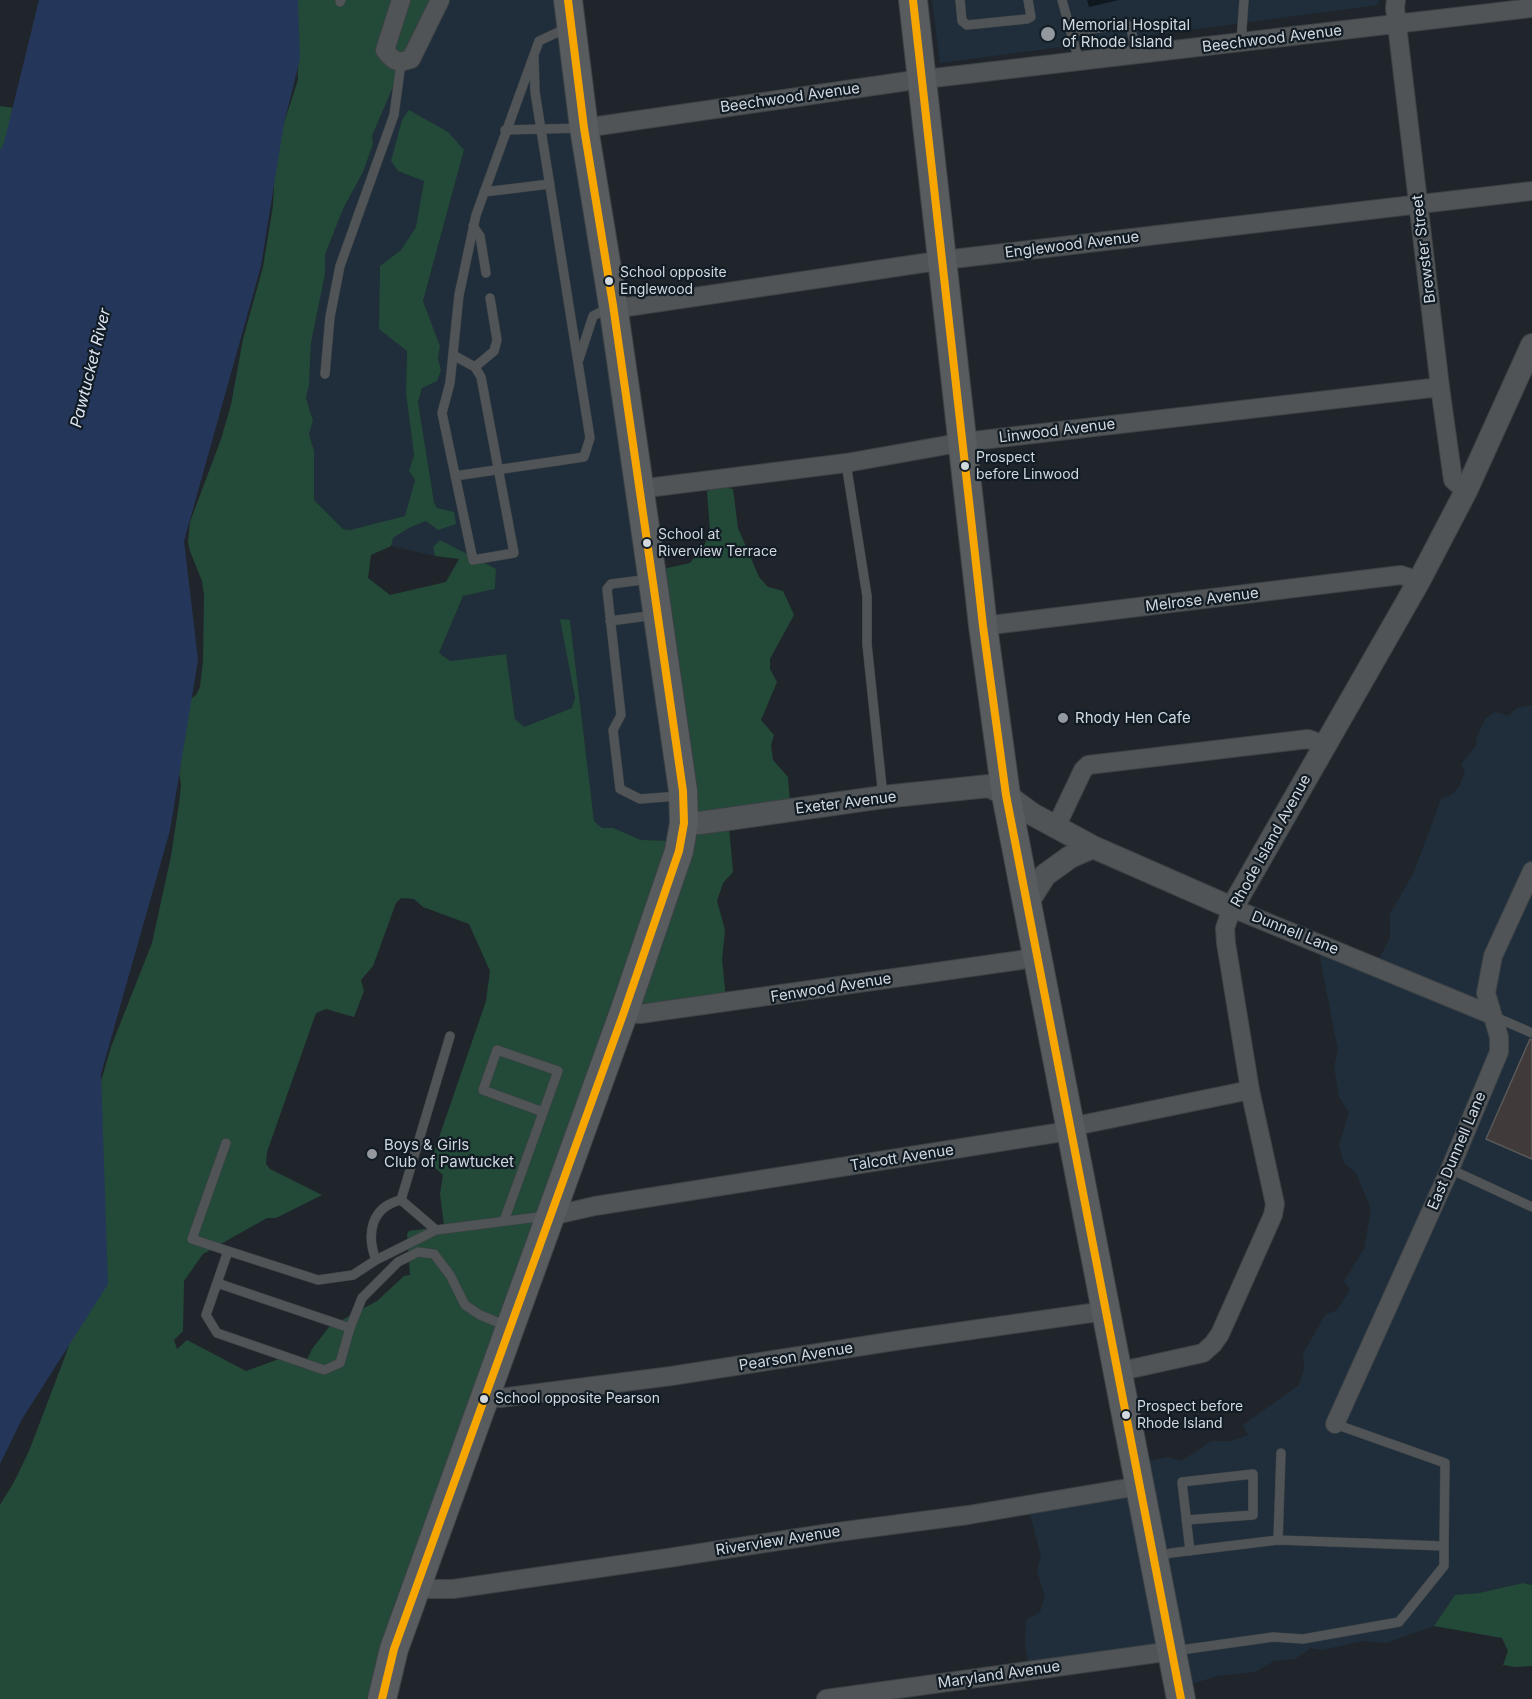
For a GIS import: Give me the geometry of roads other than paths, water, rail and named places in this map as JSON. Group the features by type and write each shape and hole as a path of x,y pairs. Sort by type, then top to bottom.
{"main road":[{"path":"913,0 984,626 1006,795 1181,1699"},
{"path":"382,1699 394,1649 624,1012 679,851 684,809 569,13"}],"street":[{"path":"401,0 385,50 393,61 406,61 440,0"},
{"name":"Brewster Street","path":"1396,0 1440,387 1453,480 1466,491"},
{"name":"Beechwood Avenue","path":"584,128 922,79 1397,24 1513,5 1532,8"},
{"name":"Englewood Avenue","path":"613,305 627,307 944,260 1532,191"},
{"name":"Rhode Island Avenue","path":"1117,1372 1203,1353 1213,1344 1220,1334 1273,1215 1275,1204 1250,1090 1225,928 1232,908 1419,581 1466,491 1532,345"},
{"name":"Linwood Avenue","path":"639,489 846,463 964,442 1440,387"},
{"name":"Melrose Avenue","path":"984,626 1401,575 1419,581"},
{"path":"1056,827 1083,770 1088,765 1308,740 1325,745"},
{"name":"Exeter Avenue","path":"684,809 700,823 883,797 989,786 1006,795"},
{"name":"Dunnell Lane","path":"1006,795 1032,814 1093,847 1232,908 1492,1015"},
{"path":"1026,905 1045,875 1070,857 1093,847"},
{"name":"East Dunnell Lane","path":"1335,1424 1450,1169 1499,1052 1499,1037 1486,993 1493,956 1532,872"},
{"name":"Fenwood Avenue","path":"624,1012 640,1014 751,1000 1021,960 1037,954"},
{"name":"Talcott Avenue","path":"551,1216 595,1206 1056,1133 1250,1090"},
{"name":"Pearson Avenue","path":"486,1397 500,1398 670,1376 1105,1311"},
{"name":"Riverview Avenue","path":"416,1589 453,1589 830,1533 968,1515 1139,1486"},
{"name":"Maryland Avenue","path":"826,1699 1172,1651"}],"lane":[{"path":"960,0 962,21 967,26 1027,19 1031,17 1028,0"},
{"path":"1062,0 1079,61"},
{"path":"1240,42 1244,0"},
{"path":"453,355 475,367 481,376 514,553 472,560 442,413 450,383 459,295 473,226 539,41 569,13"},
{"path":"1071,32 1126,24 1131,28 1136,54"},
{"path":"455,476 584,457 590,438 541,129 534,54"},
{"path":"325,374 330,317 340,266 394,115 406,61"},
{"path":"506,130 584,128"},
{"path":"484,192 550,184"},
{"path":"473,226 480,236 486,273"},
{"path":"475,367 494,351 496,340 490,298"},
{"path":"579,361 593,316 613,305"},
{"path":"846,463 867,596 867,644 883,797"},
{"path":"652,579 610,584 607,588 621,715 613,730 620,789 640,799 684,809"},
{"path":"610,621 657,615"},
{"path":"1492,1015 1532,1033"},
{"path":"401,1200 450,1036"},
{"path":"504,1221 558,1071 497,1050 483,1090 543,1112"},
{"path":"226,1143 192,1239 318,1280 353,1275 376,1260 436,1230 551,1216"},
{"path":"1450,1169 1532,1207"},
{"path":"401,1200 436,1230"},
{"path":"376,1260 371,1248 370,1232 377,1215 389,1203 401,1200"},
{"path":"228,1251 206,1315 217,1333 324,1370 340,1363 362,1298 398,1262 418,1252 434,1254 450,1275 465,1305 480,1315 511,1327"},
{"path":"217,1283 350,1328"},
{"path":"1172,1651 1273,1636 1303,1639 1399,1622 1444,1566 1445,1463 1335,1424"},
{"path":"1278,1540 1281,1453"},
{"path":"1186,1520 1253,1515 1253,1474 1182,1482 1186,1520 1190,1551"},
{"path":"1154,1558 1171,1553 1278,1540 1444,1546"}],"water":[{"name":"Pawtucket River","path":"39,0 298,0 300,59 284,123 261,266 184,541 198,660 170,830 101,1074 108,1284 22,1419 0,1464 0,151 4,143"}],"place":[{"name":"Memorial Hospital of Rhode Island","path":"1048,34"},
{"name":"School opposite Englewood","path":"609,281"},
{"name":"Prospect before Linwood","path":"965,466"},
{"name":"School at Riverview Terrace","path":"647,543"},
{"name":"Rhody Hen Cafe","path":"1063,718"},
{"name":"Boys & Girls Club of Pawtucket","path":"372,1154"},
{"name":"School opposite Pearson","path":"484,1399"},
{"name":"Prospect before Rhode Island","path":"1126,1415"}]}
